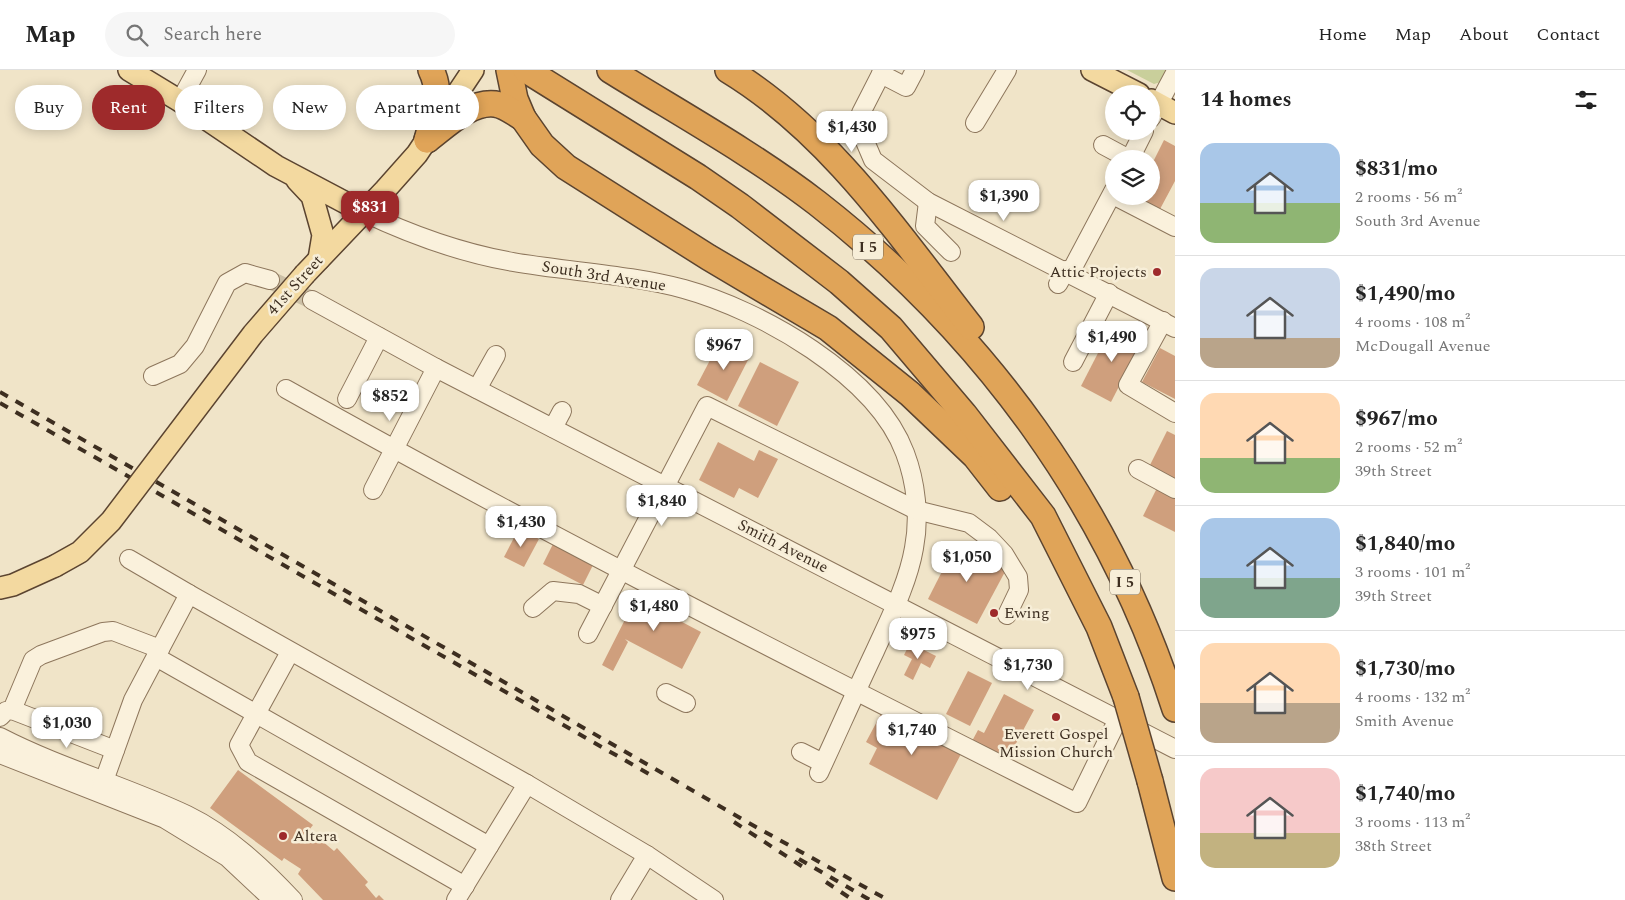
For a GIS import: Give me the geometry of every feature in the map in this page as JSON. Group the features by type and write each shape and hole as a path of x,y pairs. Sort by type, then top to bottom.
{"highway":[{"path":"428,140 437,98 437,88 431,70"},
{"path":"509,70 519,109 546,150 576,175 828,328 910,394 975,456 1081,589"},
{"name":"I 5","path":"526,70 733,201 839,282 891,328 964,414 1043,516 1081,589 1122,708 1150,781 1175,878"},
{"name":"I 5","path":"610,70 761,164 817,203 920,293 1021,407 1073,483 1106,540 1158,658 1172,698"},
{"path":"728,70 769,99 796,122 836,160 860,187 1045,419 1073,483"},
{"path":"428,140 450,122 480,105 494,104 519,109"}],"main road":[{"path":"129,70 175,98"},
{"path":"1092,70 1121,85"},
{"name":"41st Street","path":"0,588 13,585 55,566 80,552 111,521 253,334 312,267 404,169 428,140 471,73"},
{"path":"225,130 293,174 364,212"},
{"path":"293,174 312,196 323,234 312,267"}],"street":[{"path":"189,85 197,70"},
{"path":"915,70 906,87 882,72 861,113 864,139 873,160 928,202 1065,276 1109,293 1169,325 1128,385 1175,413"},
{"path":"975,123 1007,70"},
{"path":"1160,106 1175,73"},
{"path":"1103,145 1113,150"},
{"path":"928,202 925,226 951,252"},
{"path":"1065,276 1107,205"},
{"path":"1134,205 1175,227"},
{"name":"South 3rd Avenue","path":"364,212 390,225 454,248 482,255 582,272 642,279 686,290 728,304 796,338 840,370 865,394 891,427 905,452 914,484 916,510 914,548 897,604 821,768 801,752"},
{"path":"153,376 180,364 195,346 228,283 245,273 270,280"},
{"path":"1073,362 1109,293"},
{"name":"Smith Avenue","path":"312,300 436,368 897,604 1122,708 1175,749"},
{"path":"347,399 380,337"},
{"path":"477,389 496,355"},
{"path":"373,490 436,368"},
{"path":"286,389 394,450 621,570 1076,803 1122,708"},
{"path":"588,634 707,406 916,510 969,523 989,538 1004,554 1018,577 1019,590 1007,615"},
{"path":"553,428 562,411"},
{"path":"1138,469 1175,489"},
{"path":"129,559 290,652 527,784 647,855 714,900"},
{"path":"533,608 553,590 579,594 603,606"},
{"path":"102,787 133,700 189,594"},
{"path":"115,750 6,714 33,660 41,655 103,632 113,632 158,653 255,713 489,846"},
{"path":"290,652 239,744 248,762 461,893 527,784"},
{"path":"666,693 686,703"},
{"path":"0,737 166,819 200,839 248,874 274,900"},
{"path":"0,754 188,815 212,830 255,862 294,900"},
{"path":"620,900 647,855"}],"green space":[{"path":"1127,70 1169,70 1161,82 1154,84"}],"building":[{"path":"1164,140 1175,146 1175,181 1159,211 1146,205 1160,205 1159,150"},
{"path":"1113,324 1143,340 1111,402 1081,386"},
{"path":"720,341 750,356 727,401 697,385"},
{"path":"1160,348 1175,356 1175,399 1142,382"},
{"path":"760,362 799,382 777,426 738,406"},
{"path":"1167,431 1175,435 1175,480 1149,467"},
{"path":"718,442 754,461 759,450 778,459 758,498 739,488 734,498 699,480"},
{"path":"1158,486 1175,495 1175,532 1143,516"},
{"path":"519,528 539,539 524,567 504,557"},
{"path":"554,542 594,563 583,585 543,564"},
{"path":"957,542 1007,568 977,624 928,599"},
{"path":"642,586 671,602 665,613 701,632 682,669 625,639 628,642 613,671 602,665"},
{"path":"910,643 936,656 930,668 921,663 913,680 904,675 912,659 904,655"},
{"path":"968,671 992,683 970,726 946,714"},
{"path":"1004,694 1034,710 1006,762 971,743 978,730 984,733"},
{"path":"882,712 961,754 937,800 869,764 877,748 866,742"},
{"name":"Altera","path":"238,770 313,825 309,830 334,851 337,848 368,882 365,885 376,898 379,895 384,900 323,900 298,874 301,869 284,858 282,861 210,808"}],"tunnel":[{"path":"270,280 312,300"}],"railway":[{"path":"0,392 756,827 888,900"},
{"path":"0,403 656,778"},
{"path":"734,822 803,867"},
{"path":"799,859 870,900"},
{"path":"826,882 853,900"}],"place":[{"name":"Attic Projects","path":"1157,272"},
{"name":"Ewing","path":"994,613"},
{"name":"Everett Gospel Mission Church","path":"1056,717"},
{"name":"Altera","path":"283,836"}]}
